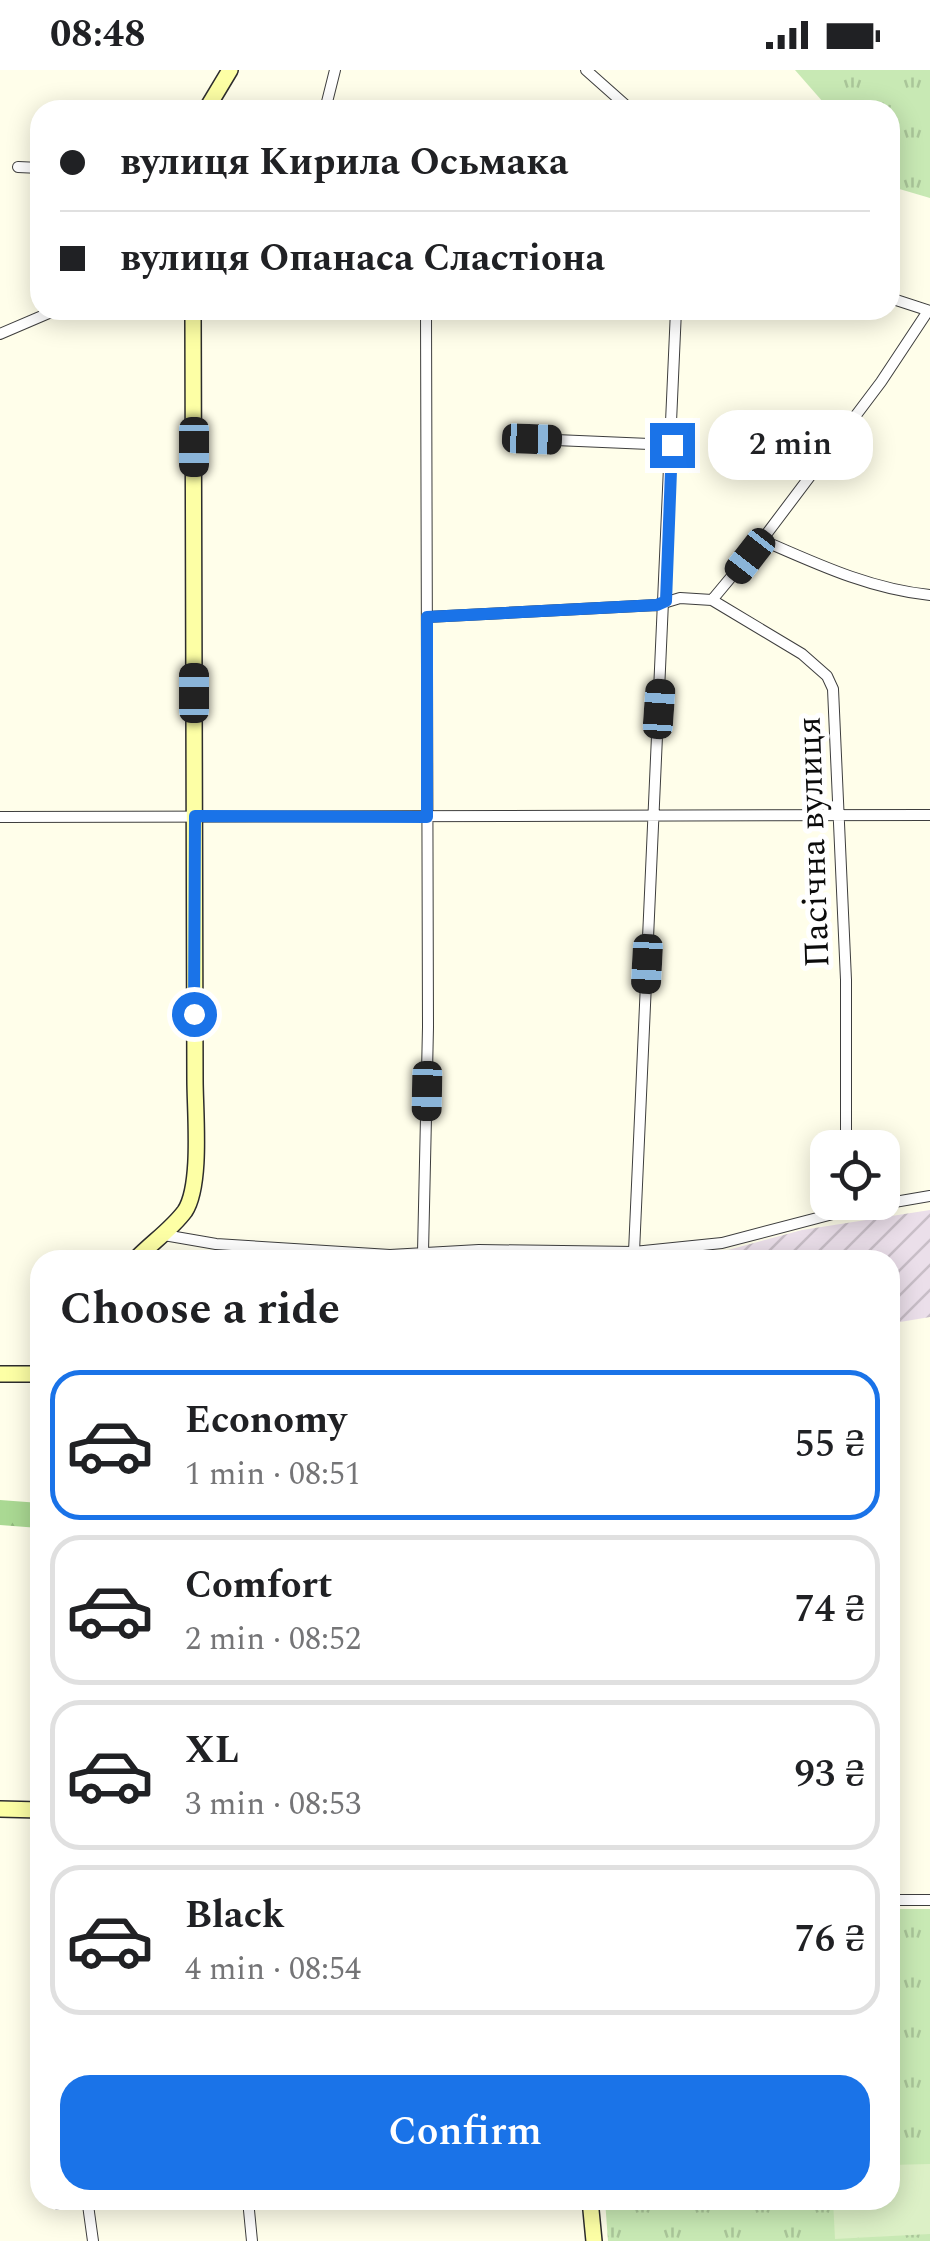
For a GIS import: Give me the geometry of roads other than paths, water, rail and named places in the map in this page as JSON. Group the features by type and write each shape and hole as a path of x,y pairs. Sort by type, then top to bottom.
{"street":[{"path":"212,100 230,70"},
{"path":"328,100 335,70"},
{"path":"586,70 620,100"},
{"path":"18,167 30,168"},
{"path":"427,617 657,605 680,598 712,600 881,382 929,311 900,301"},
{"path":"0,334 33,320"},
{"path":"146,1250 188,1206 192,1187 193,320"},
{"path":"423,1250 428,1026 426,320"},
{"path":"634,1250 676,320"},
{"path":"532,439 672,445"},
{"path":"762,540 864,582 900,592 930,594"},
{"name":"Пасічна вулиця","path":"712,600 802,654 827,676 836,708 836,814 846,980 846,1130"},
{"path":"0,817 930,815"},
{"path":"900,1200 930,1196"},
{"path":"654,1250 722,1243 810,1217"},
{"path":"164,1234 216,1244 320,1250"},
{"path":"0,1374 30,1374"},
{"path":"0,1809 30,1810"},
{"path":"900,1900 930,1900"},
{"path":"89,2210 93,2241"},
{"path":"249,2210 252,2241"},
{"path":"591,2210 594,2241"}]}
